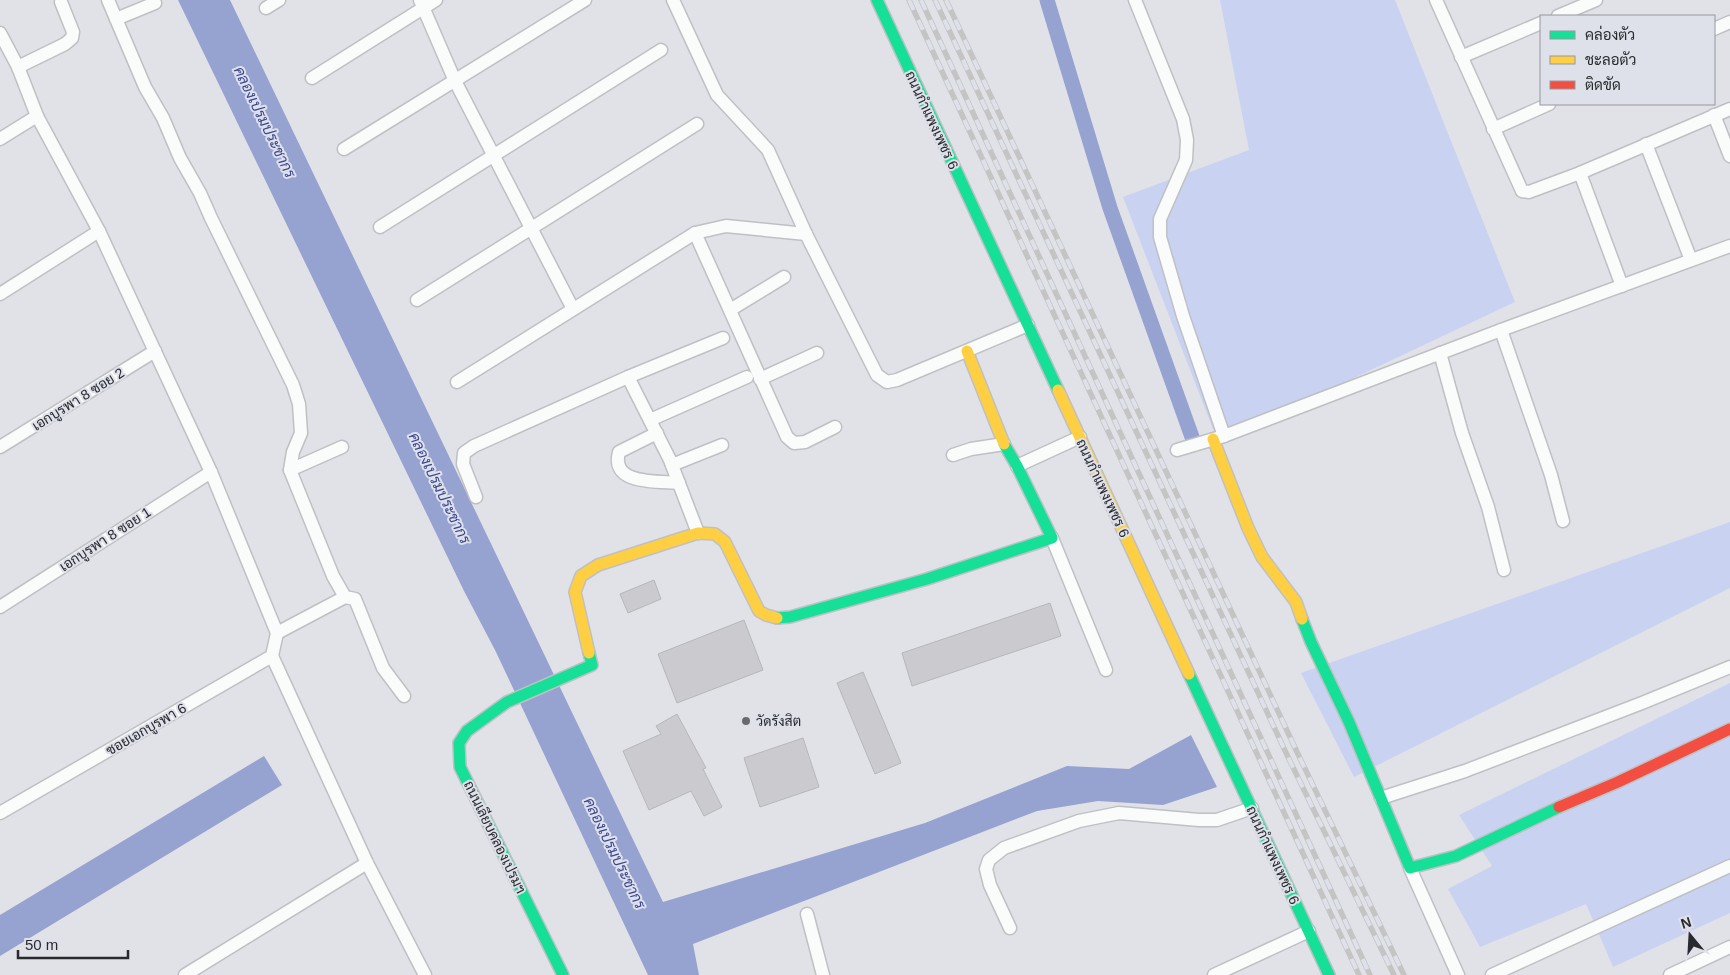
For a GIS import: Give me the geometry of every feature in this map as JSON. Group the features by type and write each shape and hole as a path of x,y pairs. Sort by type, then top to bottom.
{"street":[{"path":"108,0 145,87 163,118 180,158 200,193 293,385 299,404 301,433 290,470 333,576 345,597"},
{"path":"266,8 279,0"},
{"path":"312,78 421,4 436,0"},
{"path":"344,149 585,0"},
{"path":"673,0 717,95 768,150 806,234 877,375 887,382 897,380 1028,325"},
{"name":"ถนนกำแพงเพชร 6","path":"877,0 1329,975"},
{"path":"1135,0 1183,119 1187,140 1186,160 1160,218 1160,237 1218,437 1248,528 1262,557 1296,602 1311,642 1349,722 1410,868 1458,975"},
{"path":"1436,0 1522,191 1528,192 1580,172 1730,109"},
{"path":"1560,15 1596,0"},
{"path":"18,68 66,44 72,38 73,32 61,2"},
{"path":"116,19 155,3"},
{"path":"421,4 455,81 573,309"},
{"path":"1715,29 1730,22"},
{"path":"1461,57 1540,23"},
{"path":"0,33 18,68 37,116 99,231 211,472 277,633 272,656 367,863 425,975"},
{"path":"380,227 661,50"},
{"path":"1494,129 1546,105"},
{"path":"0,139 37,116"},
{"path":"1714,116 1730,156"},
{"path":"417,300 697,124"},
{"path":"1646,144 1691,260"},
{"path":"1580,172 1622,286"},
{"path":"457,382 695,233 726,226 806,234"},
{"path":"0,294 99,231"},
{"path":"695,233 787,437 794,443 805,442 835,427"},
{"path":"1177,450 1218,437 1730,246"},
{"path":"730,310 784,277"},
{"path":"1501,330 1551,475 1563,521"},
{"path":"476,497 463,464 464,453 474,446 628,377 724,338"},
{"name":"เอกบูรพา 8 ซอย 2","path":"0,447 155,351"},
{"path":"967,351 1004,444 1017,466 1052,538 1106,670"},
{"path":"760,379 817,353"},
{"path":"1440,353 1462,434 1488,506 1504,570"},
{"path":"628,377 672,464 698,533 715,534 725,542 759,611 766,616 776,619 800,614 927,579 1052,538"},
{"path":"650,420 747,377"},
{"path":"656,433 619,452 617,460 619,468 629,477 679,483"},
{"path":"1017,466 1080,437"},
{"path":"953,455 971,449 1004,444"},
{"path":"672,464 722,445"},
{"path":"290,470 342,446"},
{"name":"เอกบูรพา 8 ซอย 1","path":"0,607 211,472"},
{"name":"ถนนเลียบคลองเปรมฯ","path":"563,975 460,766 459,743 467,731 508,702 592,665 576,592 581,576 598,565 698,533"},
{"path":"277,633 345,597 355,599 383,668 404,696"},
{"name":"ซอยเอกบูรพา 6","path":"0,813 272,656"},
{"path":"1381,798 1474,768 1633,707 1730,667"},
{"path":"1410,868 1456,856 1549,811 1618,782 1730,729"},
{"path":"1010,928 990,885 986,869 989,860 1004,848 1079,822 1119,813 1217,820 1252,808"},
{"path":"185,975 367,863"},
{"path":"1492,975 1730,866"},
{"path":"807,914 822,975"},
{"path":"1214,975 1309,932"},
{"path":"1670,975 1730,948"}],"shaded area":[{"path":"1220,0 1395,0 1515,302 1218,442 1123,197 1249,150"},
{"path":"1730,522 1730,588 1354,777 1301,673"},
{"path":"1730,683 1730,913 1613,967 1586,904 1480,947 1448,889 1492,866 1459,815"}],"water":[{"name":"คลองเปรมประชากร","path":"178,0 230,0 663,902 925,823 1067,766 1129,769 1191,735 1217,787 1163,805 1098,801 1037,811 693,944 699,975 648,975 495,650 464,591"},
{"path":"264,756 282,785 0,956 0,915"}],"building":[{"path":"654,580 661,599 628,613 620,594"},
{"path":"1050,603 1061,636 912,686 902,653"},
{"path":"744,620 763,670 677,703 658,654"},
{"path":"863,672 901,763 875,774 837,683"},
{"path":"677,714 706,768 703,769 722,807 704,816 691,791 649,810 623,751 661,734 656,726"},
{"path":"803,738 819,787 760,807 744,758"}],"waterway":[{"path":"1047,0 1110,208 1192,437"}],"railway":[{"path":"909,0 1359,975"},
{"path":"921,0 1370,975"},
{"path":"935,0 1288,757 1394,975"},
{"path":"946,0 1297,752 1404,975"}],"traffic: fast":[{"path":"877,0 1058,390"},
{"path":"777,618 790,617 927,579 1052,538 1017,466 1004,444"},
{"path":"1302,619 1349,722 1410,868 1456,856 1559,807"},
{"path":"563,975 460,767 459,743 467,731 507,702 592,665 589,653"},
{"path":"1189,674 1329,975"}],"traffic: slow":[{"path":"967,351 1004,444"},
{"path":"1058,390 1189,674"},
{"path":"1213,439 1248,528 1262,557 1296,602 1302,619"},
{"path":"589,653 575,592 581,576 598,565 698,533 715,534 725,542 759,611 777,618"}],"traffic: jam":[{"path":"1559,807 1618,782 1730,729"}],"place":[{"name":"วัดรังสิต","path":"746,721"}]}
